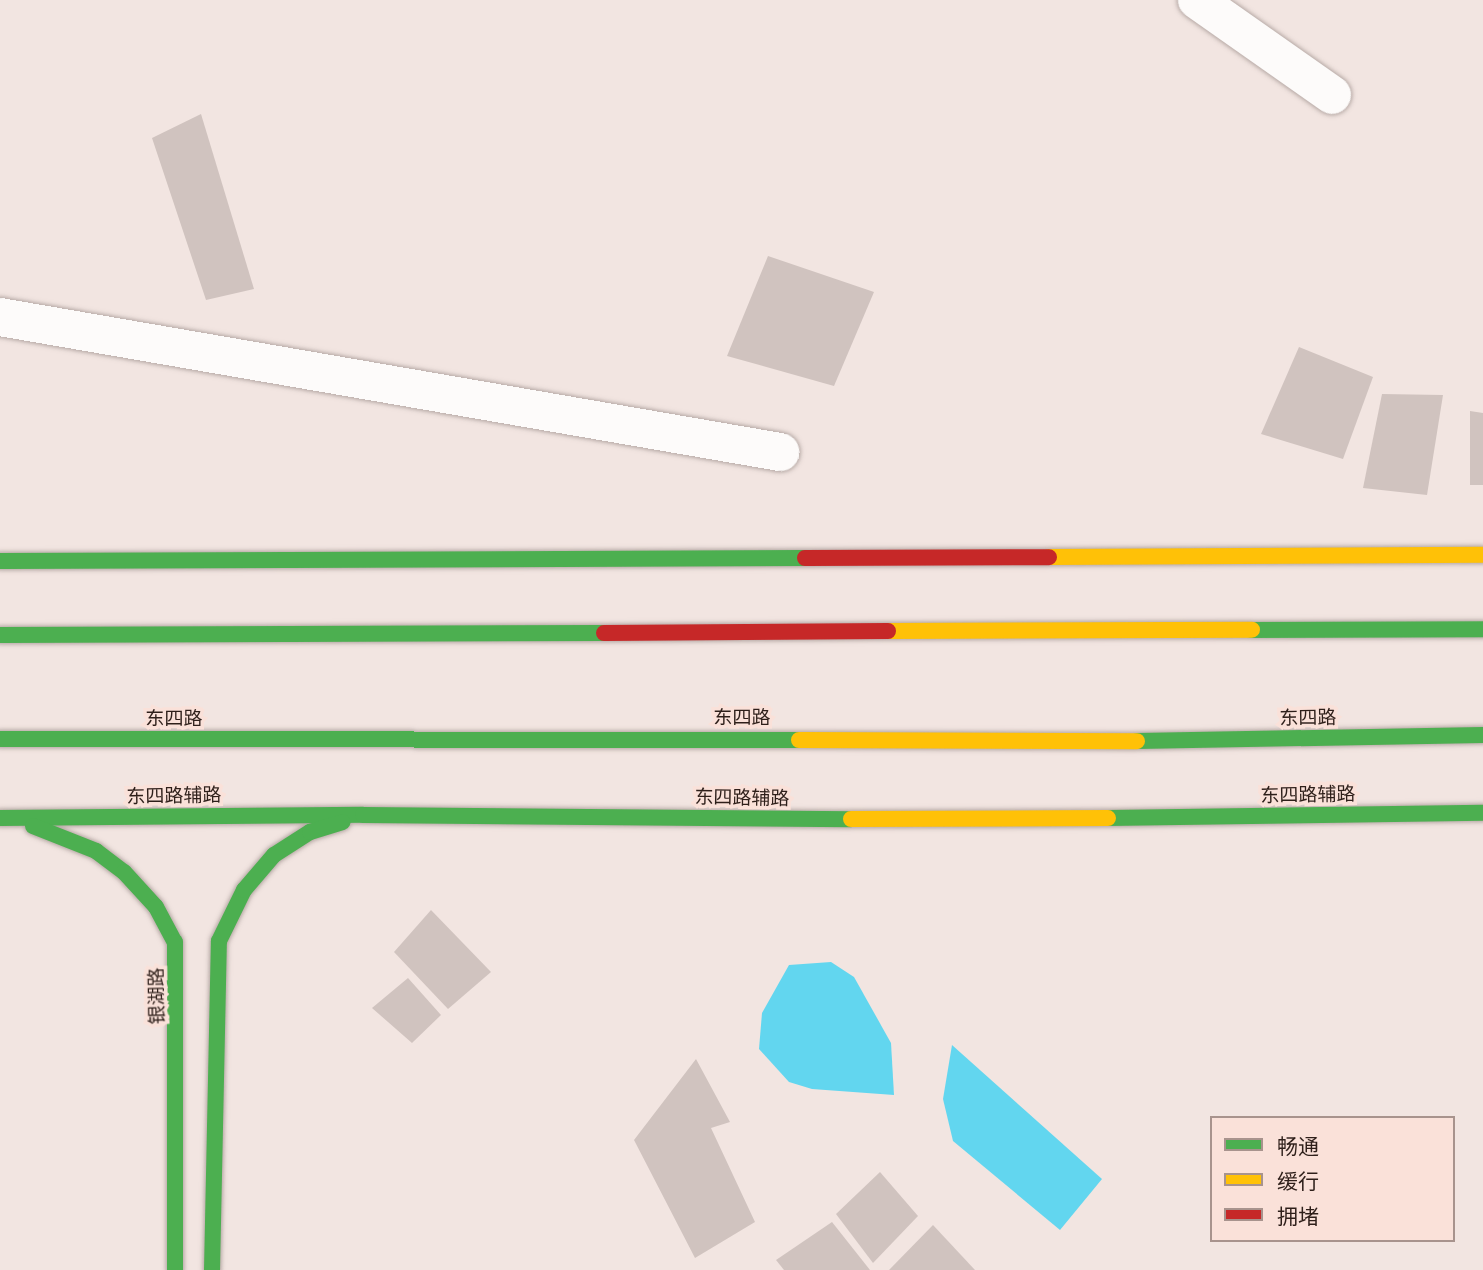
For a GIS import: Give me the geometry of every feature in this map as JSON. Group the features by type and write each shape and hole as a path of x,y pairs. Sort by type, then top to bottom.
{"main road":[{"path":"0,562 1483,555"},
{"path":"0,635 1483,629"},
{"name":"东四路","path":"0,739 1113,741 1483,735"},
{"name":"东四路辅路","path":"2,818 363,815 918,820 1483,813"},
{"path":"212,1270 219,941 244,890 274,855 310,832 363,815"},
{"name":"银湖路","path":"2,818 57,833 96,851 124,872 156,907 175,942 175,1270"}],"street":[{"path":"1197,0 1332,95"},
{"path":"0,317 780,452"}],"water":[{"path":"831,962 854,977 891,1043 894,1095 812,1089 789,1082 759,1049 762,1013 789,965"},
{"path":"952,1045 1102,1179 1060,1230 953,1141 943,1099"}],"building":[{"path":"201,114 254,289 206,300 152,138"},
{"path":"768,256 874,292 834,386 727,356"},
{"path":"1299,347 1373,377 1343,459 1261,434"},
{"path":"1382,394 1443,395 1427,495 1363,488"},
{"path":"1470,411 1483,413 1483,485 1470,485"},
{"path":"431,910 491,972 448,1009 394,952"},
{"path":"408,978 441,1015 412,1043 372,1008"},
{"path":"696,1059 730,1122 711,1128 755,1222 695,1258 634,1140"},
{"path":"880,1172 918,1216 873,1263 836,1214"},
{"path":"832,1222 870,1270 784,1270 776,1260"},
{"path":"933,1225 975,1270 889,1270"}],"traffic: fast":[{"path":"0,561 805,558"},
{"path":"1252,630 1483,629"},
{"path":"0,635 604,633"},
{"path":"1137,741 1483,735"},
{"path":"0,739 799,740"},
{"path":"1108,818 1483,813"},
{"path":"0,818 363,815 851,819"},
{"path":"212,1270 219,941 244,890 274,855 310,832 342,822"},
{"path":"33,826 96,851 124,872 156,907 175,942 175,1270"}],"traffic: slow":[{"path":"1049,557 1483,555"},
{"path":"888,631 1252,630"},
{"path":"799,740 1137,741"},
{"path":"851,819 1108,818"}],"traffic: jam":[{"path":"805,558 1049,557"},
{"path":"604,633 888,631"}]}
